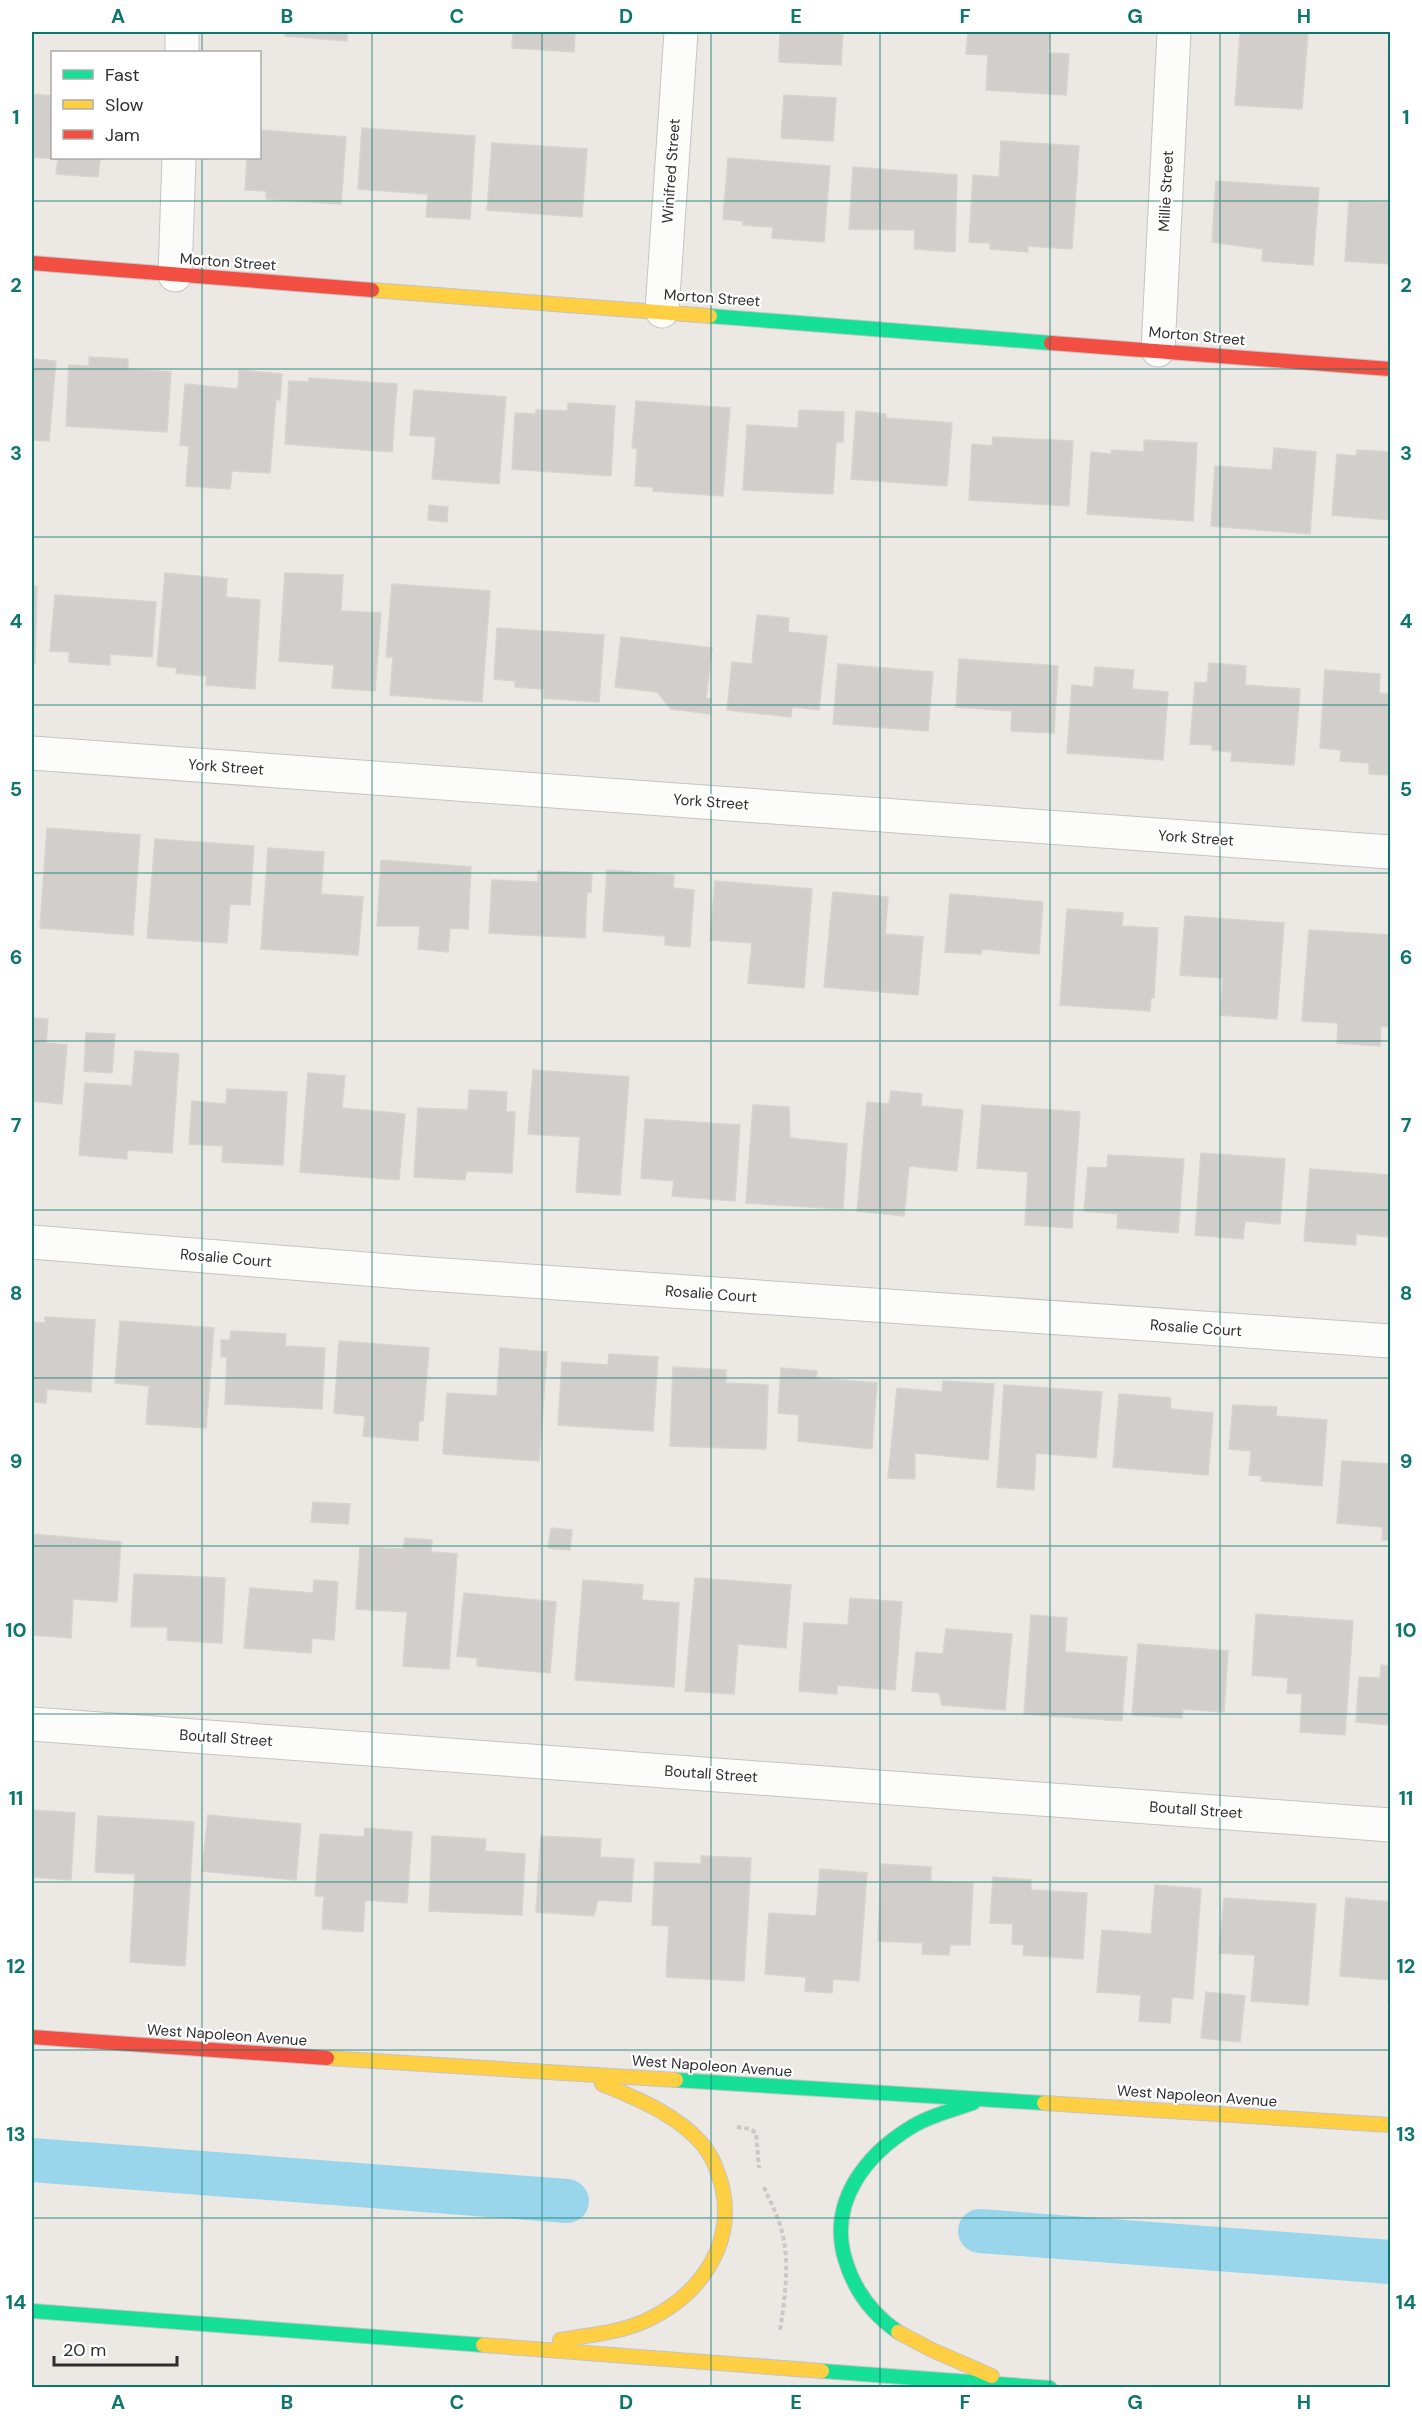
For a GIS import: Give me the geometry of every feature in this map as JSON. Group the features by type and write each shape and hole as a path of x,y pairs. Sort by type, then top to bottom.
{"main road":[{"name":"Morton Street","path":"32,263 1390,369"},
{"name":"West Napoleon Avenue","path":"32,2037 1390,2125"},
{"path":"526,2348 644,2322 684,2298 712,2266 727,2230 726,2194 712,2157 685,2129 644,2102 581,2074"},
{"path":"983,2099 915,2125 876,2154 852,2184 840,2218 842,2251 856,2290 879,2317 918,2343 1012,2385"},
{"path":"32,2311 1050,2388"}],"street":[{"path":"182,32 182,51"},
{"name":"Winifred Street","path":"662,311 681,32"},
{"name":"Millie Street","path":"1158,350 1174,32"},
{"path":"175,275 179,159"},
{"name":"York Street","path":"32,753 1390,852"},
{"name":"Rosalie Court","path":"32,1242 415,1274 1390,1341"},
{"name":"Boutall Street","path":"32,1724 1390,1825"}],"path":[{"path":"736,2084 736,2127 750,2129 756,2133 759,2173"},
{"path":"762,2182 781,2228 786,2258 787,2277 775,2367"}],"building":[{"path":"285,32 347,32 347,41 285,36"},
{"path":"513,32 575,32 574,52 512,48"},
{"path":"780,32 843,32 841,65 779,62"},
{"path":"968,32 1050,32 1048,53 1069,54 1066,95 986,90 988,55 966,54"},
{"path":"1240,32 1308,32 1302,109 1235,105"},
{"path":"32,94 51,96 51,158 32,157"},
{"path":"784,95 836,98 833,141 781,138"},
{"path":"362,128 475,136 470,219 426,217 428,194 358,189"},
{"path":"261,130 346,137 341,204 266,199 266,191 245,190 247,159 261,159"},
{"path":"1001,141 1079,146 1072,249 1028,246 1028,252 990,249 990,243 969,242 973,175 999,177"},
{"path":"492,143 587,149 582,217 487,210"},
{"path":"728,158 830,166 824,242 772,238 773,227 743,225 743,221 723,219"},
{"path":"58,159 100,159 98,177 56,174"},
{"path":"853,167 957,175 955,252 914,249 915,230 849,229"},
{"path":"1216,181 1319,188 1313,265 1262,261 1263,249 1212,242"},
{"path":"1349,201 1390,203 1390,264 1345,261"},
{"path":"89,357 128,359 128,369 171,372 167,432 66,426 69,365 89,366"},
{"path":"32,359 56,361 49,441 32,440"},
{"path":"239,370 282,374 280,400 276,399 270,473 232,471 230,489 186,486 189,446 180,445 185,384 238,389"},
{"path":"309,378 397,384 392,452 285,444 289,381 309,382"},
{"path":"414,390 506,397 499,484 432,479 436,437 410,435"},
{"path":"636,401 730,408 723,496 653,491 653,487 635,486 637,448 632,448"},
{"path":"568,403 615,406 611,476 512,469 515,413 536,414 536,410 568,411"},
{"path":"799,410 844,412 843,442 836,442 833,494 743,490 747,425 798,428"},
{"path":"856,411 886,414 886,418 952,423 947,486 851,479"},
{"path":"993,437 1073,441 1069,506 969,500 972,444 992,446"},
{"path":"1144,440 1197,443 1193,521 1087,514 1091,452 1111,454 1112,450 1144,452"},
{"path":"1274,448 1316,452 1310,534 1211,526 1215,466 1272,470"},
{"path":"1357,450 1390,452 1390,520 1332,515 1337,454 1356,456"},
{"path":"429,505 448,507 447,522 428,520"},
{"path":"165,573 227,579 226,597 260,600 255,689 206,685 207,676 176,673 177,668 157,666"},
{"path":"285,573 343,575 341,611 381,613 375,691 332,688 334,665 279,661"},
{"path":"392,584 490,591 482,702 390,695 393,657 386,657"},
{"path":"32,586 37,586 35,664 32,664"},
{"path":"55,595 156,602 152,657 110,654 110,665 69,662 69,652 50,651"},
{"path":"757,615 789,618 788,632 827,636 819,710 792,707 791,717 727,710 732,662 752,664"},
{"path":"497,628 604,635 599,702 543,698 544,689 515,687 515,681 494,679"},
{"path":"621,637 712,648 706,698 711,699 710,714 671,709 657,692 615,687"},
{"path":"959,659 1058,666 1054,733 1011,731 1012,711 956,707"},
{"path":"1209,663 1246,666 1245,685 1300,689 1294,765 1231,761 1232,752 1212,750 1212,745 1190,744 1195,682 1207,683"},
{"path":"838,664 933,672 928,731 833,724"},
{"path":"1095,667 1134,670 1132,689 1168,692 1163,760 1067,753 1072,685 1093,687"},
{"path":"1325,670 1380,674 1379,693 1390,694 1390,775 1369,774 1369,763 1340,761 1341,750 1320,748"},
{"path":"47,828 140,835 133,935 40,928"},
{"path":"155,839 254,846 250,905 230,904 227,943 147,938"},
{"path":"268,848 324,852 321,894 363,897 358,955 261,949"},
{"path":"381,860 471,867 468,929 450,928 448,952 418,949 420,926 377,926"},
{"path":"607,870 674,875 673,888 694,890 690,947 665,945 665,936 603,931"},
{"path":"538,871 592,873 591,892 587,892 585,938 489,933 492,880 538,882"},
{"path":"715,881 812,889 804,988 748,983 752,943 710,940"},
{"path":"833,892 888,897 885,934 923,937 918,995 824,987"},
{"path":"950,894 1043,902 1039,954 982,949 981,954 945,952"},
{"path":"1067,909 1123,913 1122,926 1158,928 1154,998 1151,998 1150,1011 1060,1005"},
{"path":"1185,916 1284,923 1277,1019 1220,1015 1223,978 1180,975"},
{"path":"1309,930 1390,935 1390,1027 1381,1026 1380,1046 1337,1043 1338,1023 1302,1021"},
{"path":"32,1018 48,1019 46,1043 67,1045 62,1104 32,1101"},
{"path":"86,1033 115,1034 112,1073 84,1071"},
{"path":"135,1051 179,1054 172,1153 127,1150 127,1159 79,1155 85,1083 132,1086"},
{"path":"533,1070 629,1077 620,1195 576,1192 580,1137 528,1134"},
{"path":"308,1073 345,1076 342,1108 405,1114 399,1180 300,1172"},
{"path":"227,1089 287,1092 283,1165 222,1162 223,1146 189,1144 192,1101 226,1104"},
{"path":"469,1090 507,1092 506,1112 515,1112 512,1173 466,1171 465,1180 414,1177 418,1108 468,1110"},
{"path":"891,1091 922,1094 921,1106 963,1110 957,1171 909,1166 904,1216 857,1211 867,1102 889,1104"},
{"path":"753,1105 789,1107 790,1138 847,1144 843,1209 746,1203"},
{"path":"982,1105 1080,1112 1072,1228 1025,1225 1028,1172 977,1168"},
{"path":"645,1119 740,1125 735,1201 672,1196 674,1181 641,1178"},
{"path":"1201,1153 1285,1159 1280,1224 1245,1221 1243,1239 1195,1235"},
{"path":"1108,1155 1184,1159 1178,1233 1117,1228 1118,1214 1084,1211 1088,1167 1107,1168"},
{"path":"1310,1169 1390,1175 1390,1237 1356,1234 1356,1245 1304,1241"},
{"path":"45,1317 95,1320 91,1392 47,1389 46,1403 32,1402 32,1322 45,1323"},
{"path":"120,1321 214,1328 206,1428 146,1424 149,1386 115,1383"},
{"path":"231,1331 286,1334 285,1346 325,1348 322,1409 225,1404 227,1357 221,1357 221,1340 230,1340"},
{"path":"339,1341 429,1348 423,1421 419,1421 418,1441 363,1436 365,1416 334,1413"},
{"path":"500,1348 547,1352 539,1461 443,1454 447,1393 497,1396"},
{"path":"609,1354 658,1357 653,1431 558,1425 562,1362 608,1365"},
{"path":"673,1367 726,1370 726,1383 768,1385 766,1449 670,1446"},
{"path":"781,1368 817,1371 816,1378 877,1383 872,1449 798,1441 799,1415 778,1413"},
{"path":"943,1381 994,1384 988,1460 915,1453 915,1479 888,1478 897,1388 942,1392"},
{"path":"1004,1385 1102,1392 1096,1458 1036,1453 1034,1490 997,1487"},
{"path":"1119,1394 1171,1398 1170,1409 1213,1413 1208,1475 1113,1467"},
{"path":"1233,1405 1277,1407 1276,1416 1327,1420 1322,1486 1261,1481 1262,1476 1249,1475 1251,1451 1229,1449"},
{"path":"1342,1461 1390,1464 1390,1540 1382,1540 1383,1527 1337,1523"},
{"path":"313,1502 350,1504 348,1524 311,1522"},
{"path":"551,1528 572,1530 570,1550 548,1548"},
{"path":"32,1534 121,1542 117,1602 73,1599 71,1638 32,1635"},
{"path":"405,1538 432,1540 431,1552 457,1554 449,1669 403,1666 407,1612 356,1609 360,1547 403,1549"},
{"path":"134,1574 225,1578 222,1643 167,1640 168,1627 131,1627"},
{"path":"695,1578 791,1585 786,1648 738,1644 734,1694 685,1691"},
{"path":"314,1580 338,1582 334,1640 312,1638 311,1653 244,1648 250,1588 313,1593"},
{"path":"583,1580 643,1585 642,1600 679,1603 674,1687 575,1680"},
{"path":"464,1593 556,1602 550,1673 477,1666 477,1658 457,1656"},
{"path":"850,1598 902,1602 895,1690 837,1685 837,1694 799,1691 804,1623 848,1625"},
{"path":"1256,1614 1353,1621 1345,1735 1300,1732 1302,1694 1287,1693 1288,1678 1252,1675"},
{"path":"1031,1615 1067,1618 1065,1652 1127,1657 1122,1721 1024,1714"},
{"path":"946,1629 1012,1634 1005,1710 942,1705 939,1693 912,1691 916,1652 943,1654"},
{"path":"1138,1644 1228,1651 1224,1712 1183,1709 1182,1718 1132,1715"},
{"path":"1381,1665 1390,1666 1390,1725 1356,1722 1359,1677 1380,1678"},
{"path":"32,1810 75,1813 71,1880 32,1877"},
{"path":"208,1815 301,1824 296,1880 202,1871"},
{"path":"98,1816 194,1822 185,1966 130,1962 135,1874 95,1872"},
{"path":"365,1828 412,1832 407,1903 365,1900 363,1932 322,1929 324,1896 315,1896 320,1834 364,1837"},
{"path":"432,1836 486,1839 485,1851 525,1854 522,1915 429,1911"},
{"path":"541,1836 601,1839 600,1857 634,1859 631,1902 598,1900 594,1916 536,1912"},
{"path":"701,1856 751,1858 744,1981 666,1977 669,1926 652,1925 655,1862 701,1864"},
{"path":"881,1864 931,1867 931,1881 973,1883 970,1945 950,1945 949,1955 922,1954 923,1943 878,1941"},
{"path":"820,1869 867,1873 859,1981 833,1979 832,1993 805,1991 806,1977 765,1974 769,1913 816,1916"},
{"path":"993,1877 1031,1880 1031,1890 1087,1893 1083,1959 1023,1955 1024,1945 1012,1944 1013,1924 990,1923"},
{"path":"1155,1885 1201,1889 1193,1999 1172,1997 1170,2023 1139,2021 1141,1995 1097,1992 1102,1930 1151,1934"},
{"path":"1224,1898 1316,1904 1308,2005 1251,2001 1255,1955 1219,1953"},
{"path":"1346,1898 1390,1902 1390,1980 1340,1976"},
{"path":"1206,1992 1245,1996 1240,2042 1201,2038"}],"waterway":[{"path":"32,2160 567,2201"},
{"path":"980,2231 1390,2262"}],"traffic: fast":[{"path":"710,316 1051,343"},
{"path":"676,2080 1044,2103"},
{"path":"898,2332 872,2309 853,2281 841,2238 842,2218 847,2199 866,2165 896,2137 927,2119 973,2103"},
{"path":"32,2311 483,2345"},
{"path":"822,2371 1050,2388"}],"traffic: slow":[{"path":"372,290 710,316"},
{"path":"327,2058 676,2080"},
{"path":"560,2340 625,2328 664,2311 696,2284 709,2267 718,2249 723,2229 725,2208 722,2186 715,2164 703,2145 670,2116 602,2084"},
{"path":"1044,2103 1390,2125"},
{"path":"898,2332 932,2350 992,2376"},
{"path":"483,2345 822,2371"}],"traffic: jam":[{"path":"32,263 372,290"},
{"path":"1051,343 1390,369"},
{"path":"32,2037 327,2058"}]}
